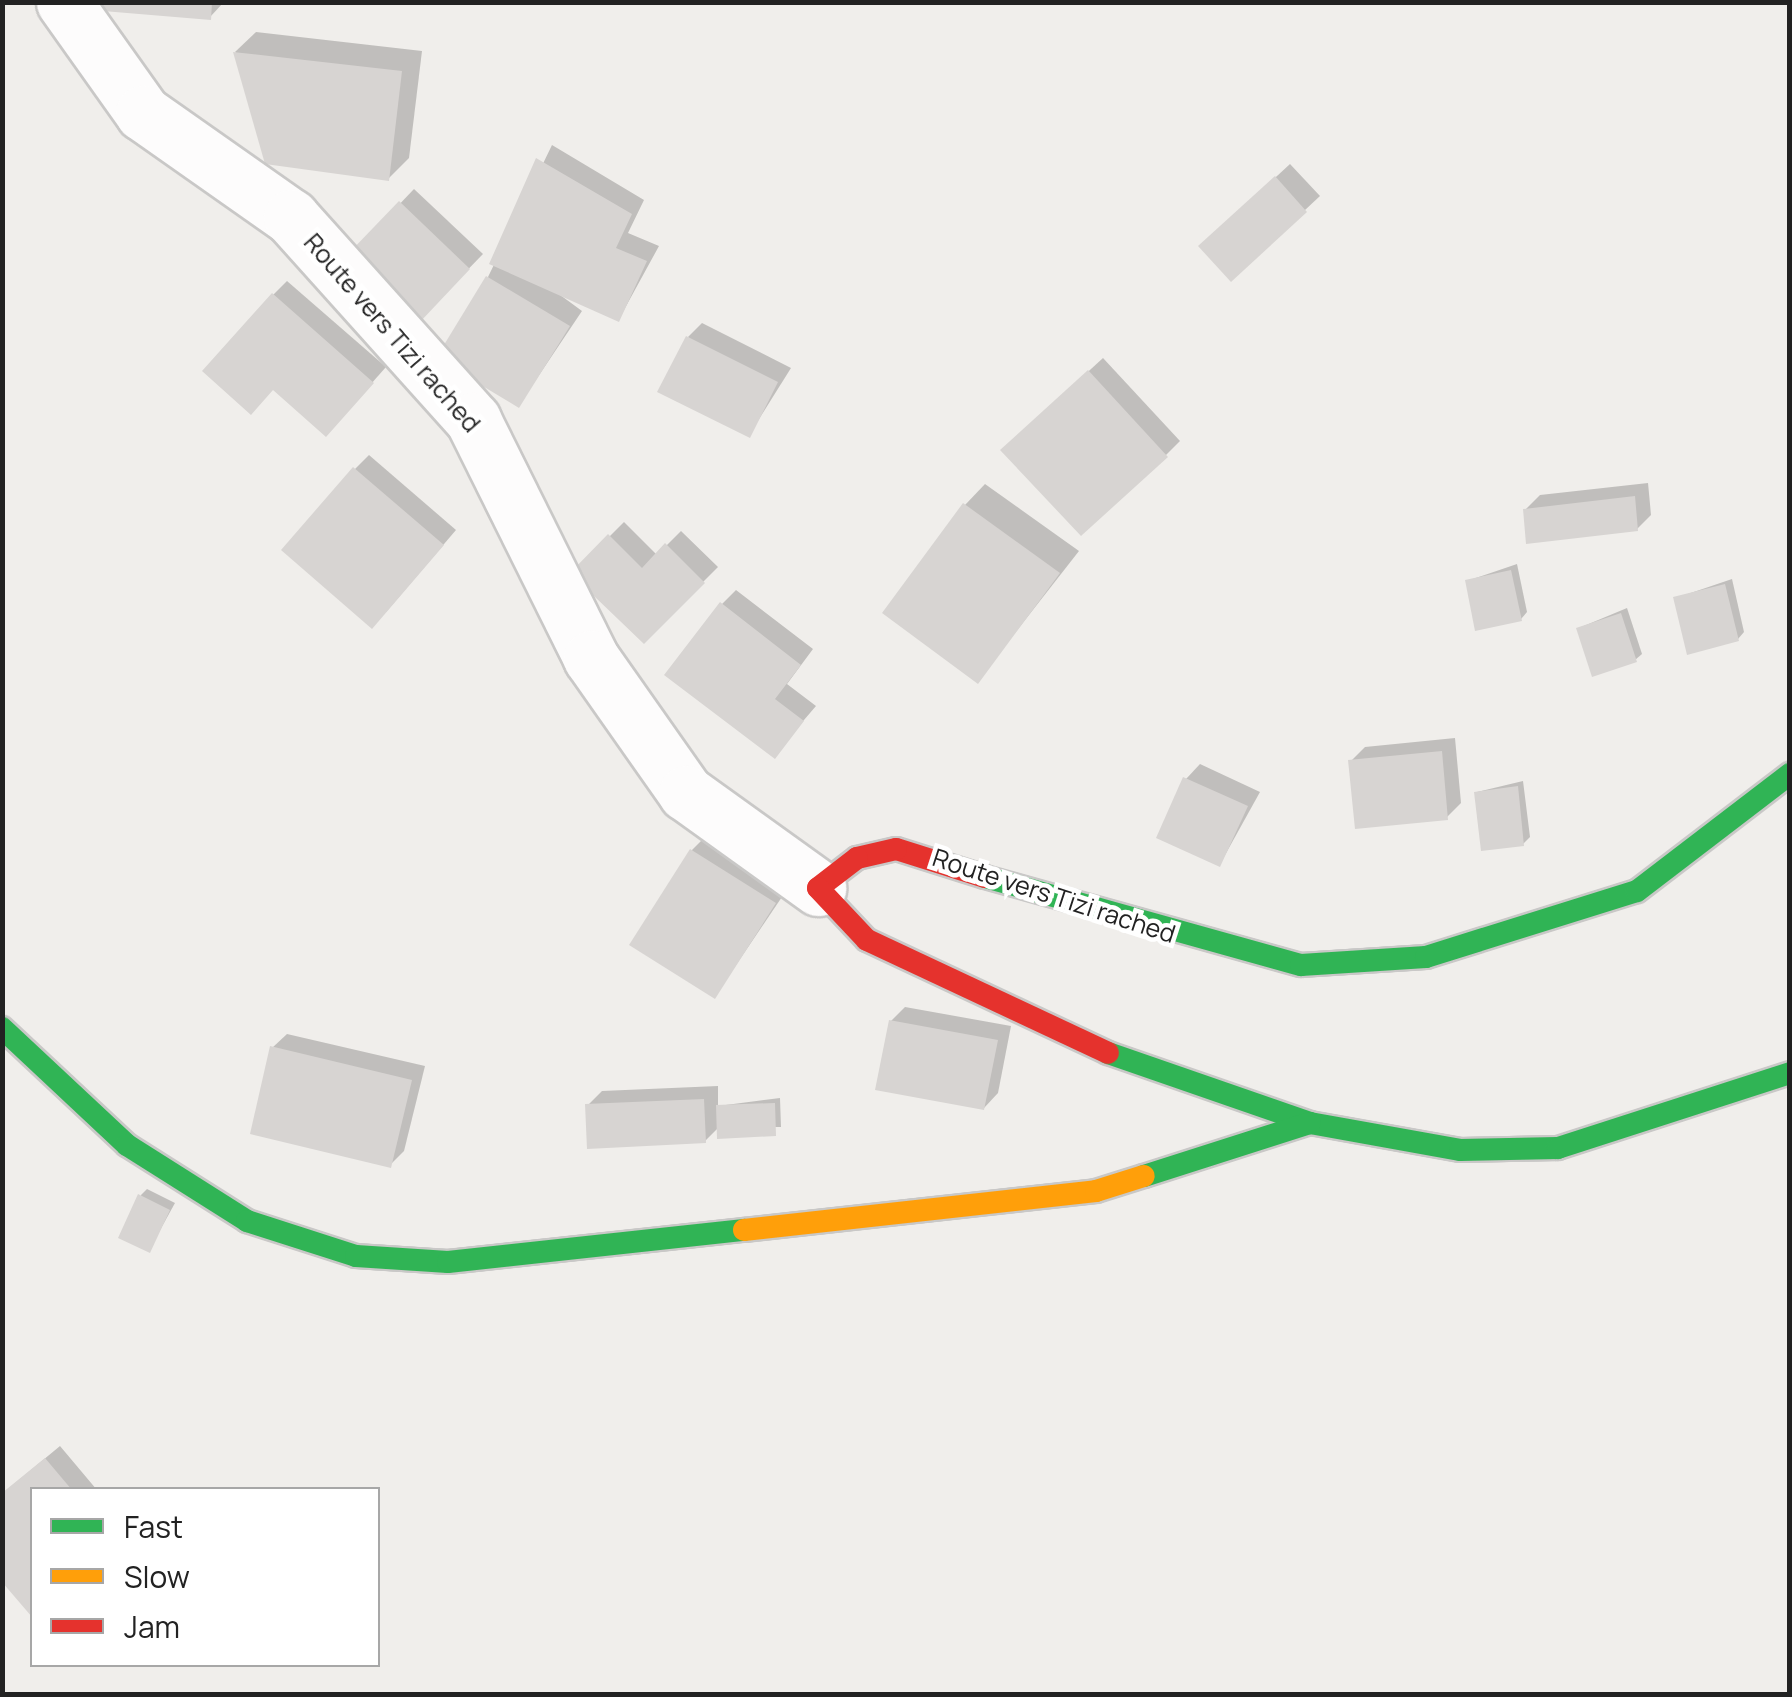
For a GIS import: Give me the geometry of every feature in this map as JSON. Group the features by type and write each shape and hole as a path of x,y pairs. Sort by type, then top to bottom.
{"main road":[{"name":"Route vers Tizi rached","path":"1790,774 1637,891 1426,957 1302,965 1153,931 896,849 857,858 818,888 867,940 1069,1040 1310,1123 1460,1150 1558,1148 1790,1073"},
{"path":"2,1028 126,1145 247,1221 356,1256 448,1262 1096,1191 1310,1123"}],"street":[{"name":"Route vers Tizi rached","path":"64,2 143,113 291,218 473,420 590,658 686,792 818,888"}],"building":[{"path":"100,2 212,2 211,20 103,11"},
{"path":"233,52 402,71 389,181 265,164"},
{"path":"536,158 632,214 616,248 647,261 619,322 489,264"},
{"path":"1275,176 1307,212 1231,282 1198,246"},
{"path":"399,201 470,269 420,322 348,254"},
{"path":"486,276 570,326 519,408 436,358"},
{"path":"272,293 374,383 326,437 273,390 251,415 202,371"},
{"path":"686,336 778,382 750,438 657,392"},
{"path":"1088,370 1168,457 1081,536 1000,450"},
{"path":"353,467 444,545 372,629 281,550"},
{"path":"1635,496 1638,531 1526,544 1523,509"},
{"path":"963,503 1060,573 978,684 882,613"},
{"path":"608,534 642,568 665,543 705,583 644,644 570,573"},
{"path":"1511,570 1522,621 1475,631 1465,580"},
{"path":"1725,584 1739,641 1687,655 1673,597"},
{"path":"720,602 801,665 775,699 804,721 775,759 664,675"},
{"path":"1621,613 1637,662 1592,677 1576,628"},
{"path":"1442,751 1448,820 1355,829 1348,760"},
{"path":"1183,777 1248,806 1220,867 1156,838"},
{"path":"1518,786 1524,846 1481,851 1474,792"},
{"path":"690,849 776,903 715,999 629,945"},
{"path":"889,1020 998,1040 984,1110 875,1090"},
{"path":"270,1046 412,1080 391,1168 250,1134"},
{"path":"704,1099 706,1143 587,1149 585,1104"},
{"path":"775,1103 776,1136 717,1139 716,1105"},
{"path":"138,1194 170,1210 150,1253 118,1238"},
{"path":"45,1458 69,1487 30,1487 30,1615 2,1582 2,1493"}],"traffic: fast":[{"path":"985,877 1301,965 1426,957 1637,891 1790,774"},
{"path":"2,1028 127,1145 247,1221 356,1256 448,1262 744,1230"},
{"path":"1108,1053 1310,1123 1460,1150 1558,1148 1790,1073"},
{"path":"1144,1176 1310,1123"}],"traffic: slow":[{"path":"744,1230 1096,1191 1144,1176"}],"traffic: jam":[{"path":"985,877 896,849 857,858 818,888 867,940 1108,1053"}]}
